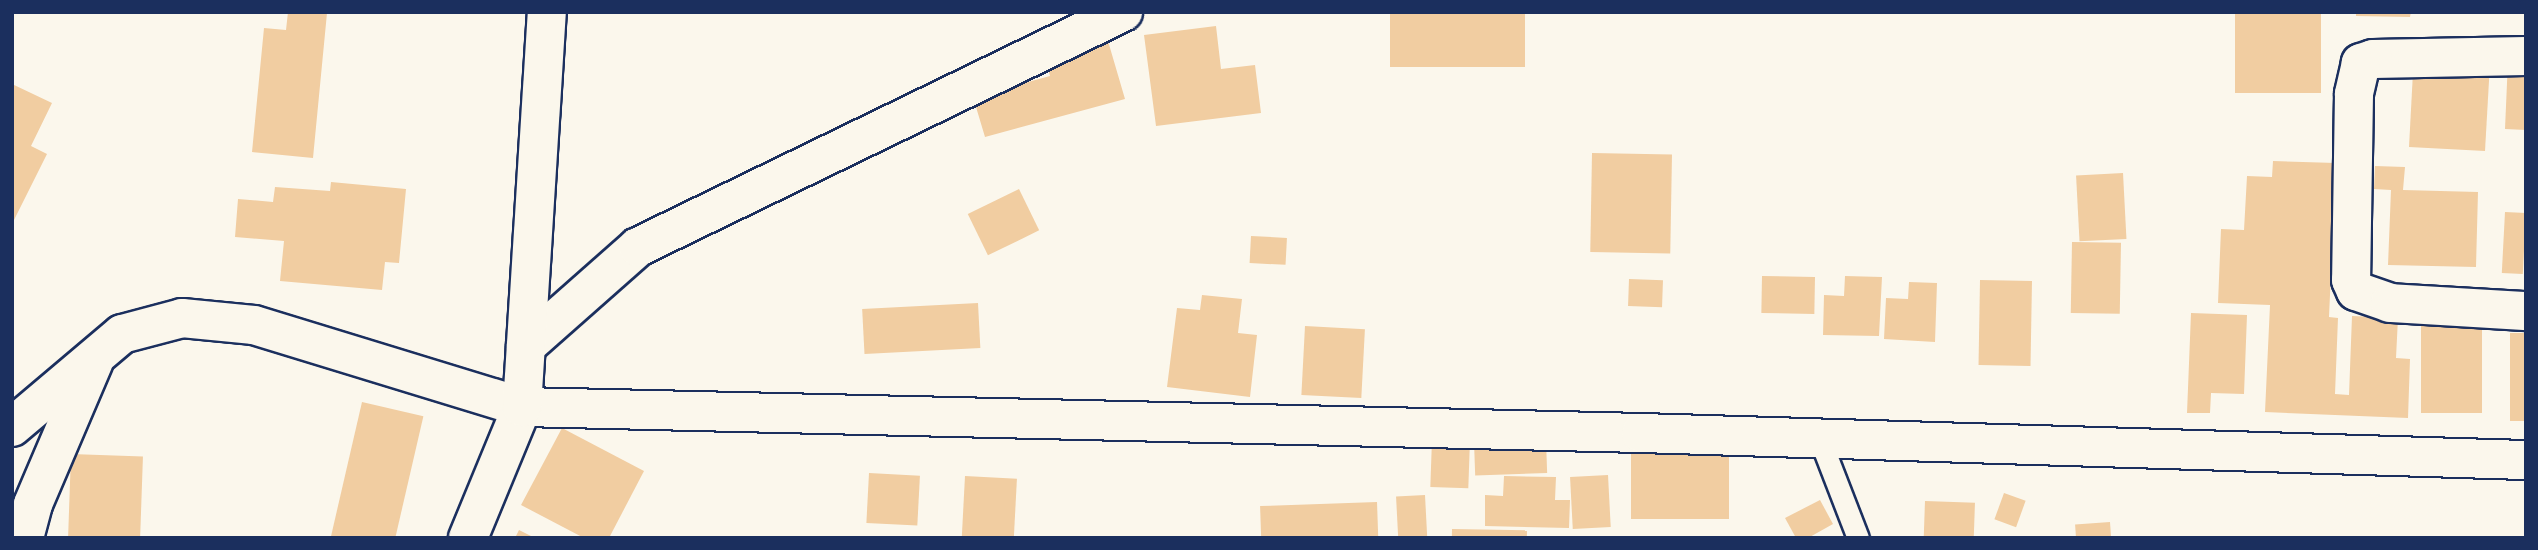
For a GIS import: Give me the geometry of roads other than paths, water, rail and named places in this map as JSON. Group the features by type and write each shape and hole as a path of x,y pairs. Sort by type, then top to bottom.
{"street":[{"path":"468,538 522,407 547,12"},
{"path":"526,346 638,247 1123,12"},
{"path":"2526,56 2373,59 2361,63 2355,84 2351,280 2356,291 2390,303 2526,312"},
{"path":"12,427 122,334 182,318 254,325 522,407 1819,438 2526,460"},
{"path":"24,538 33,504 96,355"}],"lane":[{"path":"1819,438 1858,538"}]}
